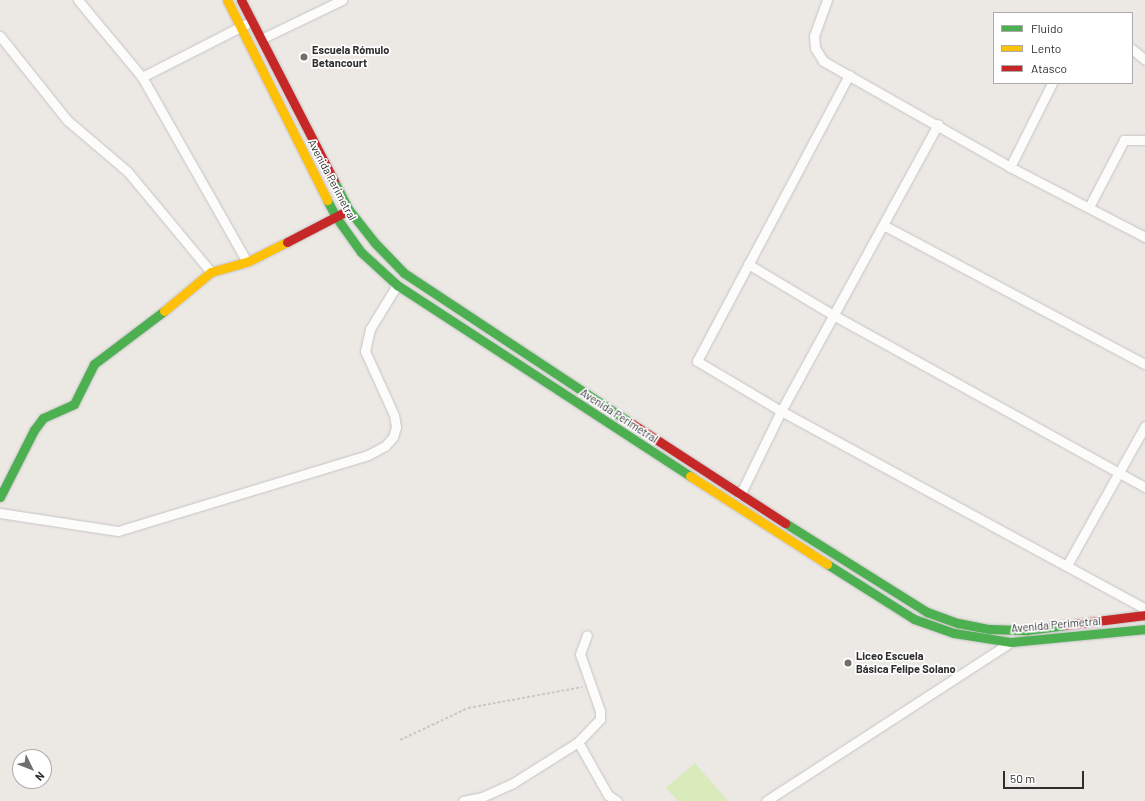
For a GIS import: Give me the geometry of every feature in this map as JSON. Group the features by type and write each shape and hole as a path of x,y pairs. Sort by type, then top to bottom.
{"main road":[{"name":"Avenida Perimetral","path":"226,0 336,217 361,252 397,285 728,502 914,618 954,633 1011,642 1145,629"},
{"name":"Avenida Perimetral","path":"241,0 349,210 375,243 404,273 740,495 927,612 958,623 990,629 1027,630 1145,615"},
{"path":"0,497 34,430 43,418 74,404 94,364 154,321 183,293 211,272 247,262 349,210"}],"street":[{"path":"78,0 142,77 247,262"},
{"path":"261,39 342,0"},
{"path":"827,0 814,36 815,48 823,61 938,124 1010,167 1145,237"},
{"path":"142,77 252,22"},
{"path":"0,36 67,120 128,172 211,272"},
{"path":"1133,51 1145,60"},
{"path":"849,75 696,361 781,411 1067,565 1145,609"},
{"path":"1010,167 1052,84"},
{"path":"740,495 781,411 885,226 938,124"},
{"path":"1089,207 1124,140 1145,140"},
{"path":"885,226 1145,364"},
{"path":"748,264 835,316 1145,487"},
{"path":"0,512 118,531 373,452 393,437 396,427 394,415 365,351 366,341 370,329 397,285"},
{"path":"1067,565 1145,426"},
{"path":"463,801 482,797 513,783 578,742 600,719 600,711 580,654 587,635"},
{"path":"766,801 1011,642"},
{"path":"578,742 608,795 617,801"}],"path":[{"path":"400,740 468,708 591,685"}],"green space":[{"path":"695,763 727,801 678,801 666,788"}],"traffic: fast":[{"path":"334,181 349,210 375,243 404,273 631,423"},
{"path":"327,200 336,217 361,252 397,285 690,476"},
{"path":"0,497 34,430 43,418 74,404 94,364 164,311"},
{"path":"785,523 927,612 958,623 990,629 1027,630 1065,625"},
{"path":"827,564 914,619 954,633 1011,642 1145,629"}],"traffic: slow":[{"path":"227,0 327,200"},
{"path":"164,311 211,272 247,262 287,242"},
{"path":"690,476 827,564"}],"traffic: jam":[{"path":"241,0 334,181"},
{"path":"287,242 343,213"},
{"path":"631,423 785,523"},
{"path":"1065,625 1145,615"}],"place":[{"name":"Escuela Rómulo Betancourt","path":"304,57"},
{"name":"Liceo Escuela Básica Felipe Solano","path":"848,663"}]}
